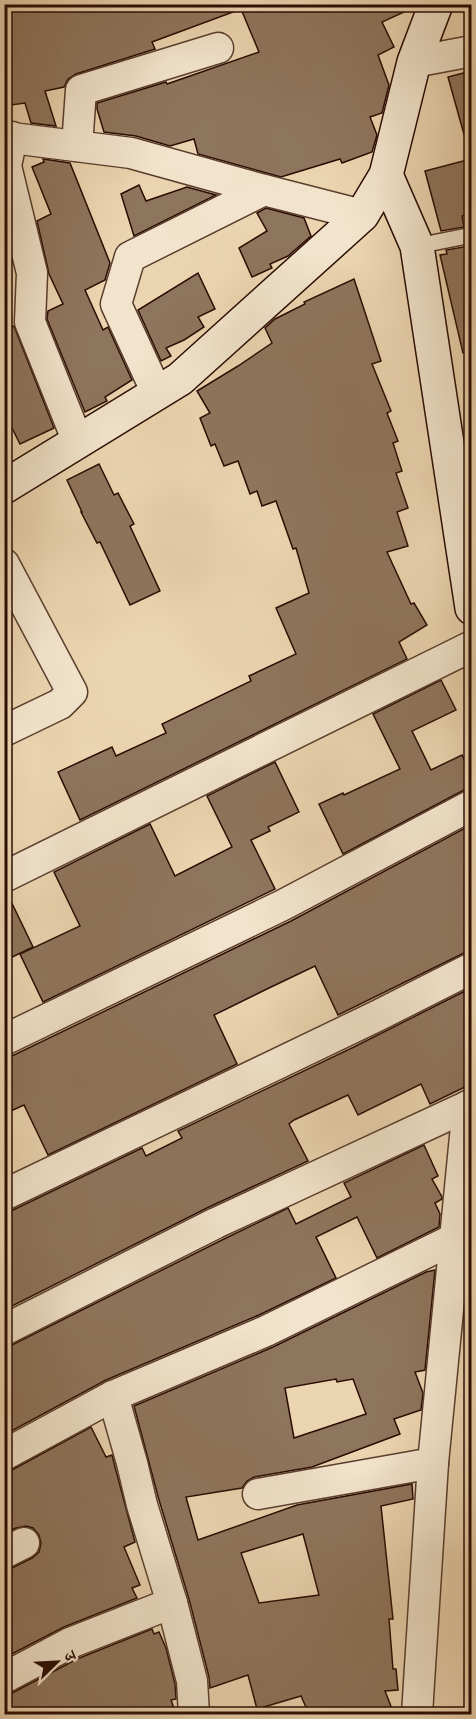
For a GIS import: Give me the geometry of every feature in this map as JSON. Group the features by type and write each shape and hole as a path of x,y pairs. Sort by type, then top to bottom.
{"street":[{"path":"4,487 180,379 362,215 386,176 414,62 436,4"},
{"path":"76,146 81,90 218,48"},
{"path":"414,62 471,51"},
{"path":"78,442 30,322 32,273 6,166 8,137 131,153 362,215"},
{"path":"386,176 417,246 464,509 471,608"},
{"path":"158,393 116,304 130,257 264,190"},
{"path":"4,564 72,692 60,704 4,730"},
{"path":"4,877 471,646"},
{"path":"4,1040 283,905 471,805"},
{"path":"4,1195 471,968"},
{"path":"417,1714 433,1463 470,1105"},
{"path":"4,1330 216,1223 470,1105"},
{"path":"4,1455 113,1396 266,1331 456,1239"},
{"path":"113,1396 144,1515 172,1603 192,1682 194,1714"},
{"path":"258,1494 433,1463"},
{"path":"4,1678 70,1643 172,1603"}],"lane":[{"path":"417,246 471,235"}],"building":[{"path":"4,4 416,4 415,7 382,22 394,47 378,55 389,85 382,113 370,117 377,135 372,152 342,163 340,159 281,177 198,154 194,139 170,146 136,136 104,132 97,109 97,103 166,82 167,84 259,52 241,9 152,42 155,49 76,74 68,79 64,87 45,91 56,126 31,123 25,103 4,106"},
{"path":"471,71 471,137 465,138 448,77"},
{"path":"43,159 70,163 110,263 105,280 85,290 103,330 108,327 132,380 105,397 107,401 85,412 47,319 48,311 63,304 49,274 37,221 51,214 32,167 44,162"},
{"path":"471,159 471,213 462,216 464,227 441,231 425,171"},
{"path":"139,185 146,201 187,187 216,195 134,236 121,194"},
{"path":"266,208 304,218 311,236 288,256 270,264 272,268 252,277 239,248 267,231 257,213"},
{"path":"469,246 471,352 463,353 440,255 447,254 446,250"},
{"path":"198,273 215,309 198,317 204,327 166,348 171,356 161,361 138,310"},
{"path":"354,279 381,361 372,364 391,411 387,413 398,441 393,443 402,471 396,473 408,508 397,512 408,546 387,552 411,604 414,603 427,625 399,642 407,659 80,820 58,772 112,747 116,756 166,733 162,724 251,681 249,676 296,654 276,608 309,593 296,548 293,549 276,501 262,506 257,491 250,494 238,461 224,466 215,444 211,446 200,418 210,413 197,391 272,343 265,328 275,319 305,304 304,302"},
{"path":"14,326 54,428 20,444 4,412 4,330"},
{"path":"99,464 114,495 118,493 134,524 130,526 160,591 130,605 100,542 97,543 81,512 67,480"},
{"path":"441,680 456,710 412,731 431,770 462,755 471,775 471,788 343,854 319,804 400,769 373,714"},
{"path":"275,762 299,812 268,827 270,831 251,840 275,889 43,1002 20,954 80,926 54,872 150,824 175,876 232,847 207,796"},
{"path":"469,826 471,833 471,951 338,1015 315,966 269,988 214,1015 237,1064 48,1155 24,1105 4,1114 4,1057 12,1056 291,921"},
{"path":"7,893 33,947 4,961 4,894"},
{"path":"471,988 471,1084 430,1104 421,1084 358,1115 348,1095 294,1120 289,1124 308,1161 209,1207 4,1310 4,1212 11,1211 142,1148 146,1156 182,1138 178,1131"},
{"path":"424,1145 438,1176 432,1179 442,1197 435,1203 440,1214 439,1227 377,1258 357,1217 316,1237 336,1278 259,1315 106,1380 4,1435 4,1347 288,1208 296,1224 351,1197 344,1183"},
{"path":"435,1270 425,1370 415,1372 423,1393 421,1410 394,1419 400,1434 312,1467 254,1477 242,1488 186,1497 198,1540 297,1505 412,1484 413,1499 381,1506 393,1619 389,1619 393,1669 396,1669 398,1690 385,1691 394,1714 309,1714 301,1696 257,1709 248,1675 210,1688 189,1599 134,1406 273,1347 426,1272","holes":["336,1379 337,1382 353,1379 366,1414 294,1438 285,1388","303,1534 319,1595 259,1603 241,1553"]},
{"path":"91,1427 106,1457 112,1455 135,1542 124,1547 140,1585 132,1588 137,1598 64,1627 4,1658 4,1570 32,1558 39,1552 41,1543 39,1535 33,1528 26,1526 4,1533 4,1472 12,1470"},
{"path":"152,1629 154,1634 159,1632 166,1648 175,1684 176,1699 171,1700 176,1714 4,1714 4,1695 77,1659"}]}
